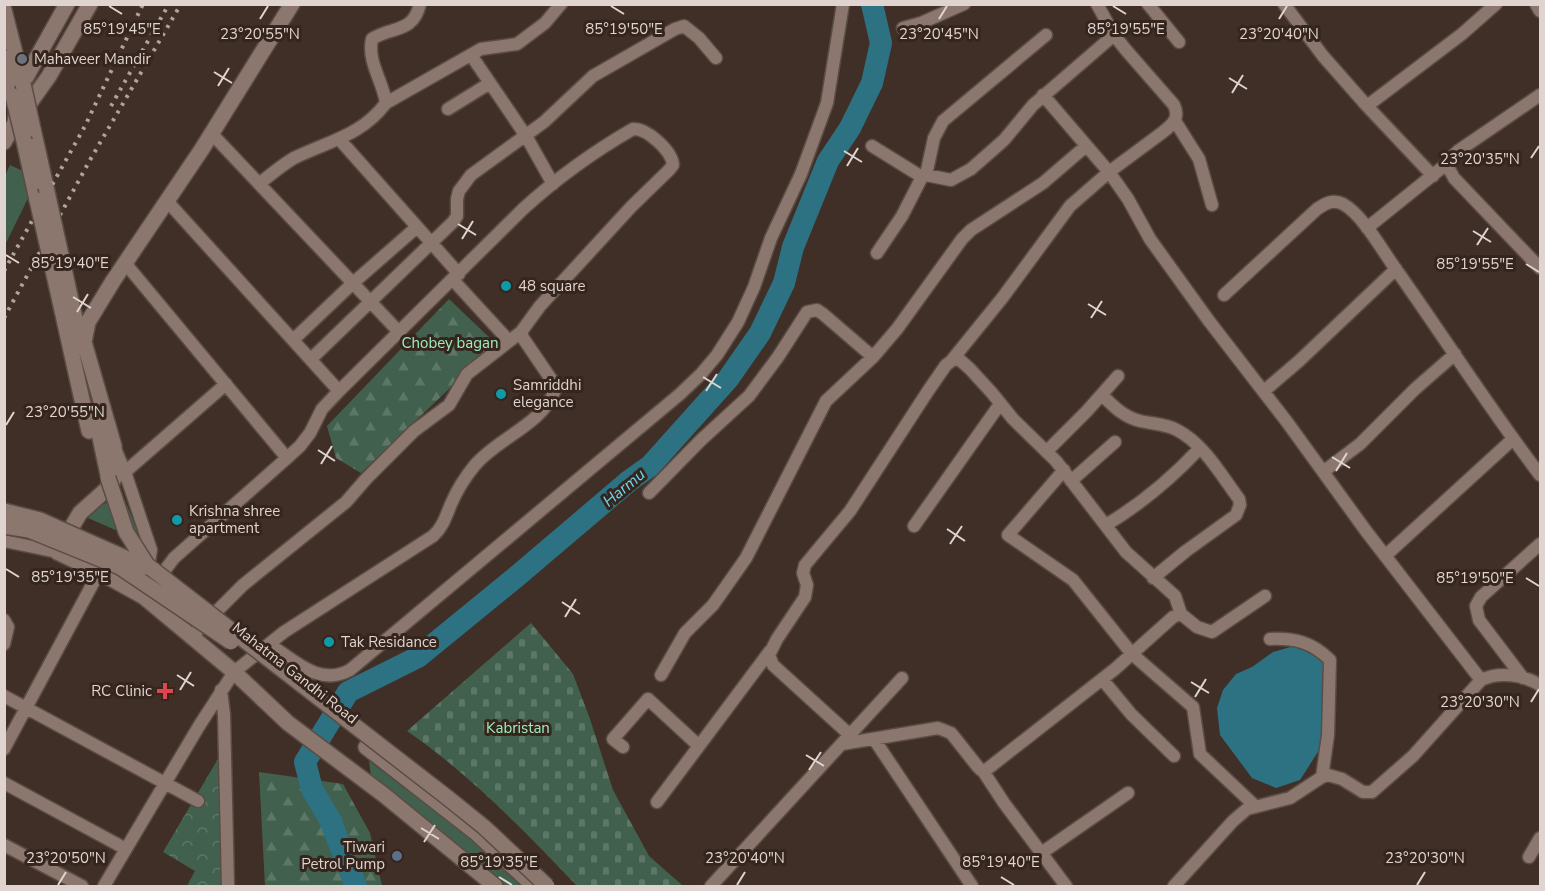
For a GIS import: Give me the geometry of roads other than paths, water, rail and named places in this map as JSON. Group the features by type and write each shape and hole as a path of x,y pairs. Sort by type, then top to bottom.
{"main road":[{"path":"8,4 23,90 37,200 104,483 126,532 147,565 457,805 547,886"},
{"path":"4,142 15,123 23,90 67,4"},
{"path":"23,90 90,4"},
{"path":"292,4 212,134 88,322 84,342 114,446 115,477 109,487 80,513 57,552 144,597 234,672 288,723 384,795 495,886"},
{"path":"4,10 23,90"},
{"path":"4,57 23,90"},
{"path":"4,81 15,123"},
{"path":"28,135 46,186 61,255 110,518 123,545 141,570 281,674 433,792 495,844 539,886"},
{"name":"Mahatma Gandhi Road","path":"4,511 40,520 139,563 243,630 480,821 553,886"},
{"name":"Mahatma Gandhi Road","path":"4,526 28,530 120,567 229,640 476,832 534,886"}],"street":[{"path":"386,103 384,90 370,54 372,39 380,34 402,28 412,21 420,4"},
{"path":"259,184 292,159 340,140 371,120 386,103 471,55 487,47 517,44 545,23 561,4"},
{"path":"269,644 315,674 326,677 340,676 350,670 701,374 717,355 738,322 771,238 801,174 827,103 843,4"},
{"path":"903,28 964,4"},
{"path":"657,802 770,651 805,597 807,585 803,573 805,566 849,511 928,391 1003,297 1064,213 1109,172 1163,132 1174,121 1177,112 1174,105 1114,35 1097,4"},
{"path":"1148,4 1179,42"},
{"path":"1284,4 1323,56 1366,106 1433,176"},
{"path":"1366,106 1462,34 1496,4"},
{"path":"1536,4 1540,11"},
{"path":"311,359 457,216 457,199 464,182 553,114 593,76 675,28 684,26 716,58"},
{"path":"877,253 902,216 924,176 934,138 943,121 1046,35"},
{"path":"872,146 924,176 951,180 965,173 1004,140 1027,111 1114,35"},
{"path":"471,55 526,136 553,184"},
{"path":"448,109 490,83"},
{"path":"1044,95 1109,172 1128,199 1164,260 1481,680"},
{"path":"1367,228 1433,176 1458,151 1540,95"},
{"path":"1174,121 1199,159 1212,205"},
{"path":"144,597 174,558 276,470 300,446 310,434 322,409 523,209 588,156 633,129 640,128 647,131 672,160 673,165 669,170 631,207 540,306 521,332 467,374 449,405 414,431 346,502 249,580 192,636"},
{"path":"212,134 400,333"},
{"path":"340,140 431,243 509,341"},
{"path":"661,675 685,633 713,605 746,558 826,400 873,357 897,330 962,239 971,230 1043,183 1086,146"},
{"path":"1449,162 1449,171 1454,178 1540,268"},
{"path":"167,201 339,391"},
{"path":"1224,295 1304,220 1327,203 1335,201 1342,204 1350,209 1367,228 1540,475"},
{"path":"293,340 417,227"},
{"path":"125,263 287,458"},
{"path":"1264,391 1299,361 1396,268"},
{"path":"649,493 701,440 749,396 807,312 817,310 823,314 873,357"},
{"path":"104,886 234,672 284,632 433,536 441,528 458,491 474,467 493,447 526,425 548,405 555,390 553,382 521,332"},
{"path":"1323,472 1360,444 1415,388 1455,354"},
{"path":"952,360 957,359 963,363 1012,419 1047,451 1126,552 1175,596 1181,614 1197,627 1212,632 1265,596"},
{"path":"1047,451 1119,376"},
{"path":"125,472 226,384"},
{"path":"1102,395 1117,410 1128,416 1175,429 1200,448 1239,499 1240,510 1236,515 1186,551 1154,578"},
{"path":"914,526 1000,404"},
{"path":"1386,556 1513,439"},
{"path":"1116,442 1067,476 1008,535 1073,580 1132,654 1192,706 1200,754 1255,806"},
{"path":"114,446 151,550 144,597"},
{"path":"1106,525 1164,483 1200,448"},
{"path":"4,541 57,552"},
{"path":"1523,678 1479,620 1476,606 1481,597 1540,544"},
{"path":"4,749 99,572"},
{"path":"983,771 991,768 1102,680 1169,620 1181,614"},
{"path":"4,620 8,627 4,644"},
{"path":"1270,639 1292,638 1320,651 1330,660 1328,735 1322,777"},
{"path":"770,651 770,660 773,665 846,740 874,739 931,728 945,729 957,739 983,771 997,794 1066,886"},
{"path":"1174,886 1233,820 1247,809 1296,795 1322,777 1335,776 1363,792 1372,792 1413,756 1481,680 1498,675 1523,678 1540,685"},
{"path":"711,886 902,678"},
{"path":"1102,680 1131,714 1174,756"},
{"path":"221,690 224,715 228,886"},
{"path":"4,696 198,801"},
{"path":"623,747 613,739 648,699 699,746"},
{"path":"874,739 972,886"},
{"path":"4,783 126,849"},
{"path":"1041,854 1128,793"},
{"path":"1529,857 1540,838"},
{"path":"4,845 82,886"}],"water":[{"path":"1294,646 1317,652 1330,664 1336,683 1323,744 1300,780 1276,788 1252,778 1220,735 1217,708 1223,690 1236,674 1252,667 1273,652"}],"waterway":[{"name":"Harmu","path":"356,886 330,820 312,789 305,762 348,692 418,657 516,577 629,481 650,466 728,379 760,333 784,283 793,247 828,161 850,128 872,83 881,43 872,4"}],"railway":[{"path":"4,271 85,126 143,4"},
{"path":"111,106 169,4"},
{"path":"4,318 90,160 181,4"}],"place":[{"name":"Mahaveer Mandir","path":"22,59"},
{"name":"48 square","path":"506,286"},
{"name":"Samriddhi elegance","path":"501,394"},
{"name":"Krishna shree apartment","path":"177,520"},
{"name":"Tak Residance","path":"329,642"},
{"name":"RC Clinic","path":"165,691"},
{"name":"Tiwari Petrol Pump","path":"397,856"}],"park label":[{"name":"Chobey bagan","path":"450,343"},
{"name":"Kabristan","path":"518,728"}]}
